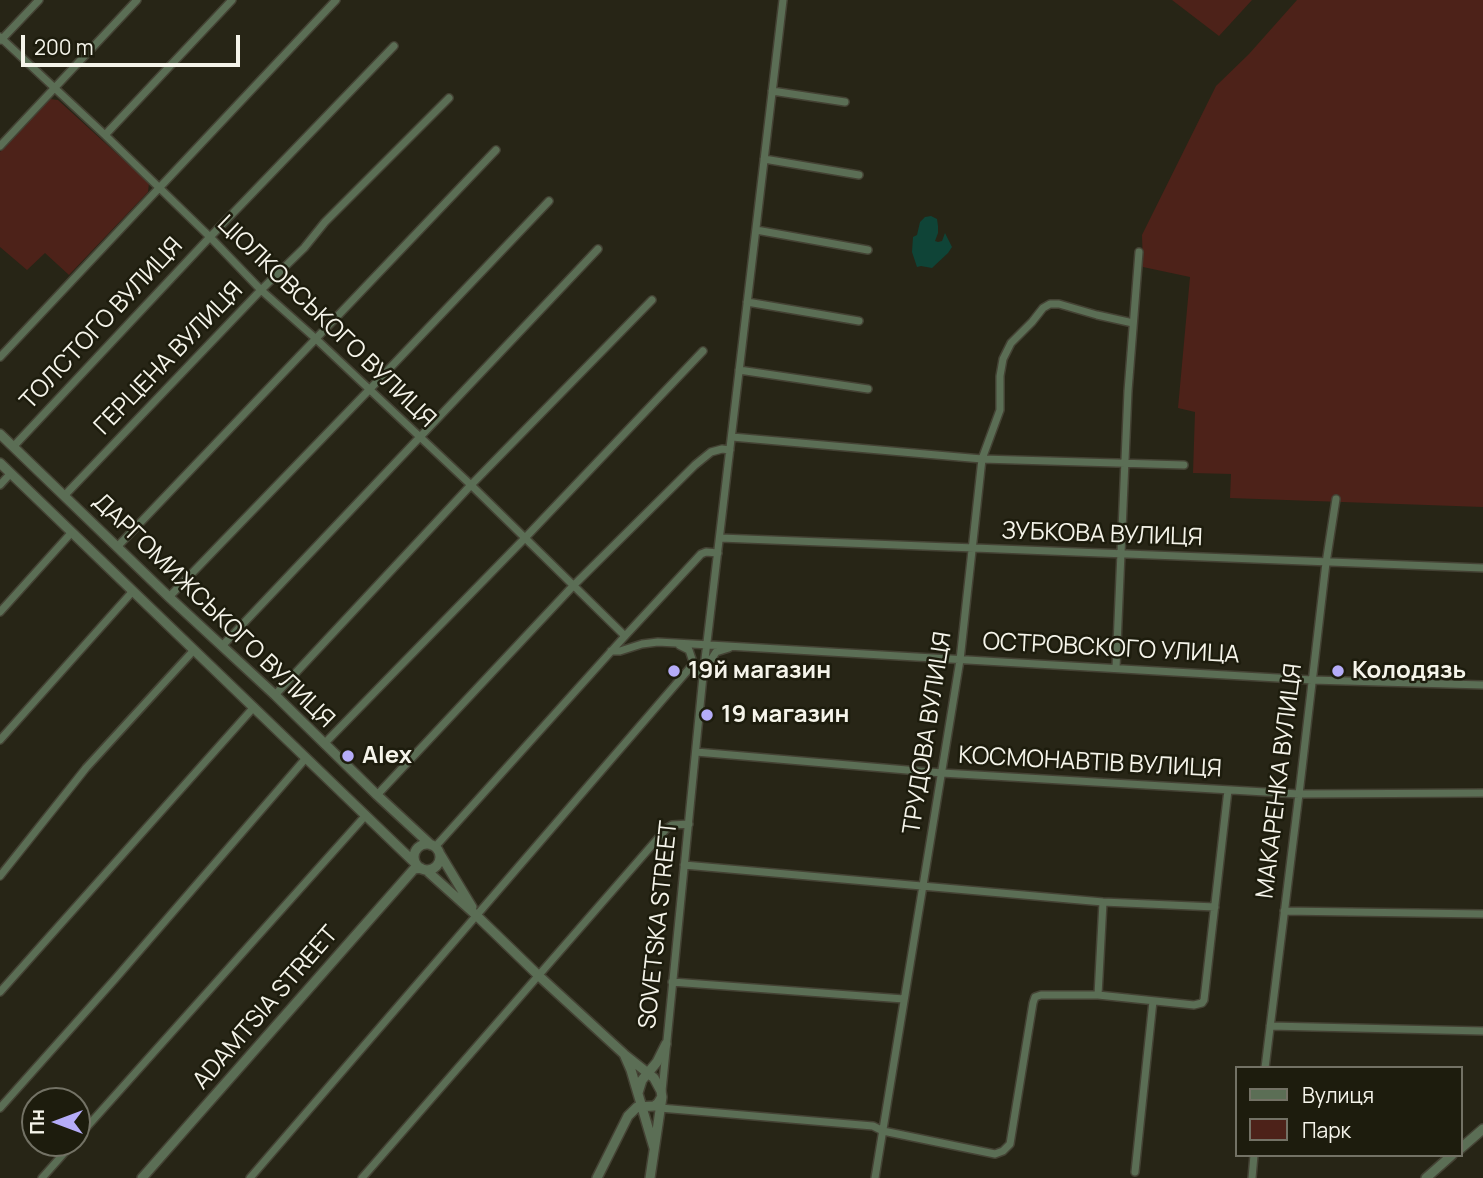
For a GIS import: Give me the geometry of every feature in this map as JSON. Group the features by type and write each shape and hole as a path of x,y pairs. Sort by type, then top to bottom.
{"street":[{"path":"1,39 39,0"},
{"path":"0,146 137,0"},
{"path":"105,135 232,0"},
{"path":"0,357 336,0"},
{"name":"SOVETSKA STREET","path":"650,1178 662,1097 703,676 783,0"},
{"name":"ЦІОЛКОВСЬКОГО ВУЛИЦЯ","path":"1,39 105,135 261,290 471,485 625,636"},
{"name":"ТОЛСТОГО ВУЛИЦЯ","path":"13,447 394,46"},
{"path":"772,91 845,102"},
{"name":"ГЕРЦЕНА ВУЛИЦЯ","path":"64,496 304,248 325,222 449,98"},
{"path":"117,547 496,150"},
{"path":"764,159 859,174"},
{"path":"169,597 549,201"},
{"path":"756,230 867,250"},
{"path":"222,646 598,249"},
{"path":"1116,668 1124,463 1139,252"},
{"path":"275,695 471,485 652,300"},
{"path":"747,302 859,321"},
{"name":"ТРУДОВА ВУЛИЦЯ","path":"875,1178 960,660 982,459 1000,410 1003,359 1011,343 1043,308 1050,304 1133,323"},
{"path":"324,744 703,351"},
{"path":"740,370 869,389"},
{"name":"ДАРГОМИЖСЬКОГО ВУЛИЦЯ","path":"0,434 435,848 477,915"},
{"path":"732,437 982,459 1184,465"},
{"path":"377,795 573,586 695,464 711,452 730,450"},
{"name":"ДАРГОМИЖСЬКОГО ВУЛИЦЯ","path":"0,463 366,815 477,915"},
{"path":"0,485 11,473"},
{"name":"МАКАРЕНКА ВУЛИЦЯ","path":"1265,1066 1326,562 1336,499"},
{"path":"0,612 72,532"},
{"name":"ЗУБКОВА ВУЛИЦЯ","path":"720,538 1483,568"},
{"path":"435,848 701,554 718,553"},
{"path":"0,740 134,591"},
{"path":"676,643 689,650 694,665 703,676 716,652 737,647"},
{"name":"ОСТРОВСКОГО УЛИЦА","path":"611,651 642,644 676,643 1312,680 1483,685"},
{"path":"0,876 86,768 194,650"},
{"path":"250,1178 694,665"},
{"path":"0,992 254,707"},
{"name":"КОСМОНАВТІВ ВУЛИЦЯ","path":"696,752 942,773 1299,794 1483,793"},
{"path":"0,1108 306,758"},
{"path":"660,1108 873,1126 883,1131 995,1154 1003,1152 1010,1144 1035,997 1098,995 1194,1005 1204,1000 1228,790"},
{"path":"91,1122 366,815"},
{"path":"362,1178 667,828 679,823 689,824"},
{"path":"423,845 435,848 440,858 437,866 421,867 414,857 417,849 423,845"},
{"path":"684,865 1103,902 1215,907"},
{"name":"ADAMTSIA STREET","path":"142,1178 414,869 421,867"},
{"path":"1098,995 1103,902"},
{"path":"1284,911 1483,914"},
{"path":"477,915 658,1085 662,1097 659,1103 654,1106 641,1106 628,1116 597,1178"},
{"path":"672,982 904,999"},
{"path":"1135,1172 1153,1001"},
{"path":"1270,1027 1483,1031"},
{"path":"638,1094 639,1086 657,1062 666,1044"},
{"path":"624,1054 654,1148"},
{"path":"1462,1147 1483,1129"},
{"path":"41,1178 60,1157"},
{"path":"1252,1178 1254,1157"},
{"path":"1426,1178 1450,1157"}],"green space":[{"path":"1172,0 1252,0 1219,36"},
{"path":"1297,0 1483,0 1483,507 1230,498 1231,474 1193,473 1195,412 1178,408 1190,277 1143,267 1142,235 1216,86"},
{"path":"50,99 58,100 149,183 148,192 69,275 45,253 27,270 0,247 0,152"}],"water":[{"path":"931,216 937,219 938,233 935,241 942,241 945,233 952,247 932,268 917,267 912,252 913,237 917,235 920,222"}],"place":[{"name":"19й магазин","path":"674,671"},
{"name":"Колодязь","path":"1338,671"},
{"name":"19 магазин","path":"707,715"},
{"name":"Alex","path":"348,756"}]}
